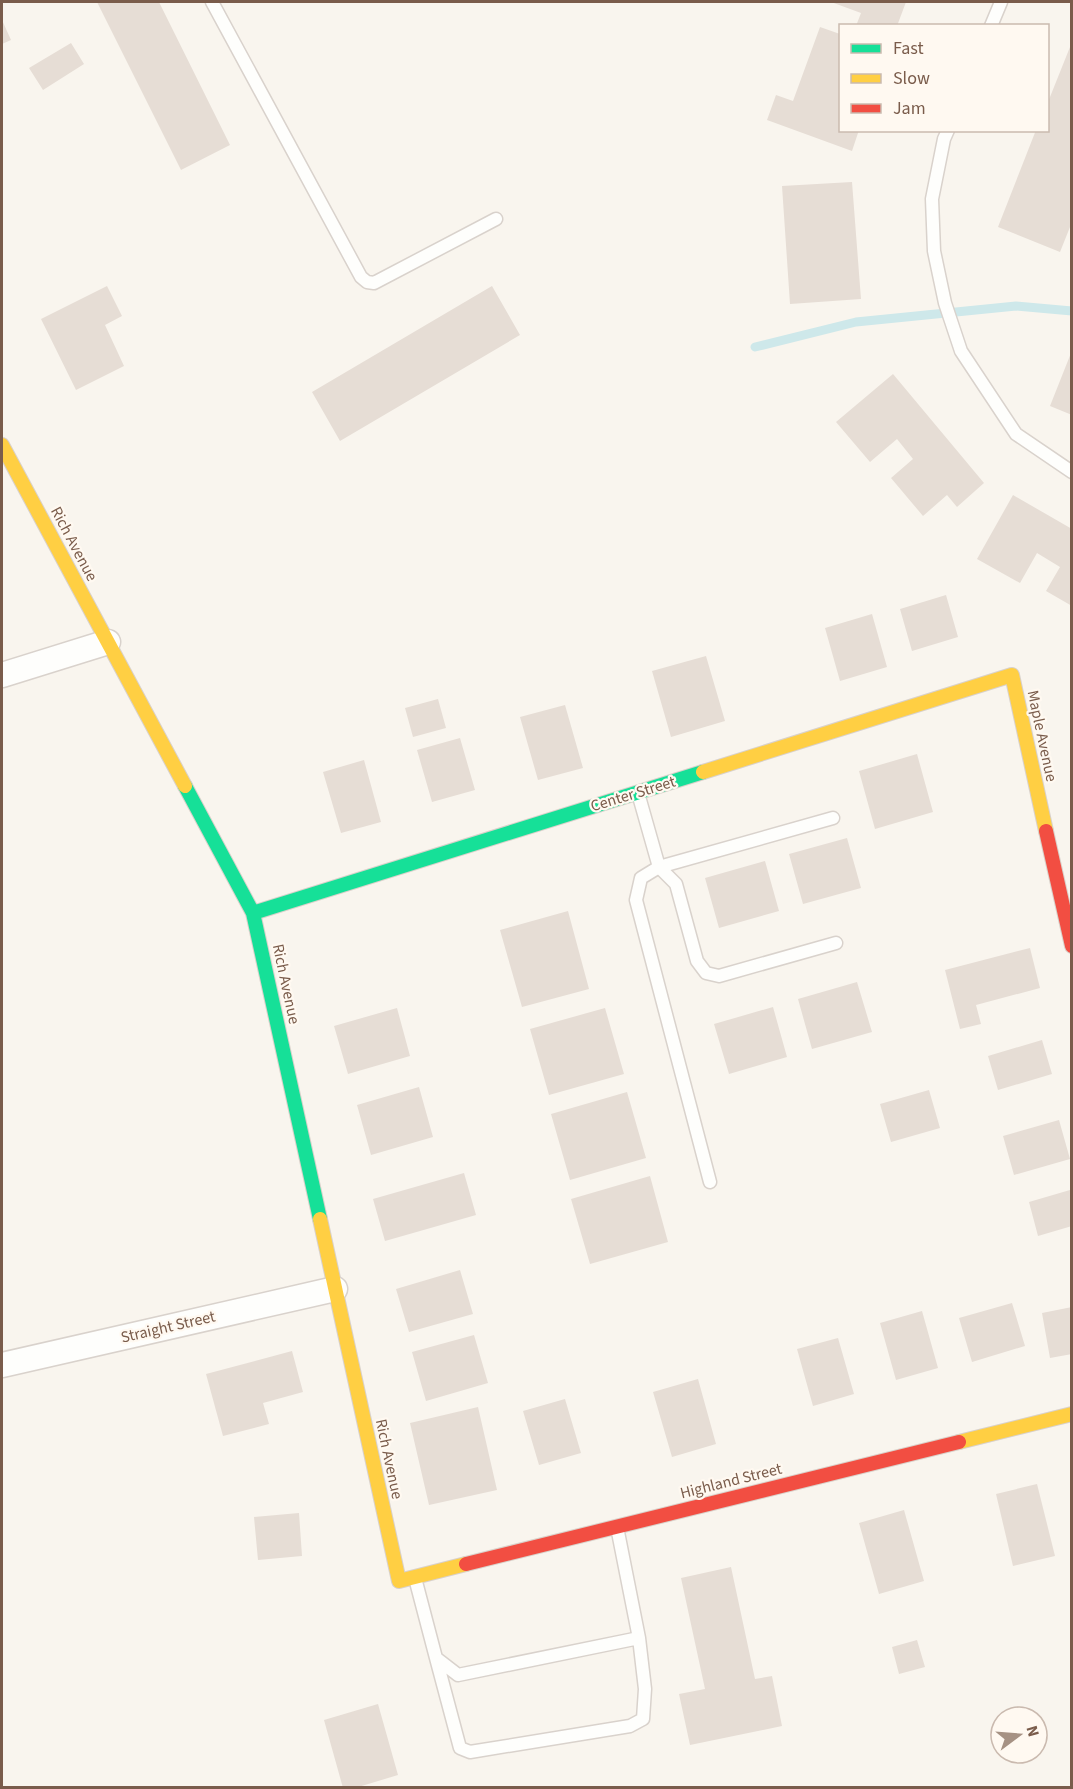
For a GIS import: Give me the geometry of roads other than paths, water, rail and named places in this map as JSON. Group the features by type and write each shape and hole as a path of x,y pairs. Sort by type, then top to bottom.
{"street":[{"name":"Rich Avenue","path":"2,445 6,463 108,642 254,913 399,1581"},
{"path":"2,675 108,642"},
{"name":"Center Street","path":"254,913 1012,675"},
{"name":"Maple Avenue","path":"1012,675 1071,946"},
{"name":"Straight Street","path":"2,1365 335,1289"},
{"name":"Highland Street","path":"399,1581 1071,1414"}],"lane":[{"path":"212,2 361,277 367,282 374,283 496,219"},
{"path":"992,24 1001,2"},
{"path":"947,132 932,199 934,251 945,303 961,351 1016,434 1071,472"},
{"path":"637,792 659,867 676,885 697,961 706,973 719,976 836,943"},
{"path":"710,1182 636,900 641,878 659,867 833,818"},
{"path":"414,1577 460,1748 470,1752 630,1726 643,1719 645,1689 639,1638 617,1527"},
{"path":"436,1658 458,1675 639,1638"}],"waterway":[{"path":"755,347 856,322 1016,306 1072,311"}]}
